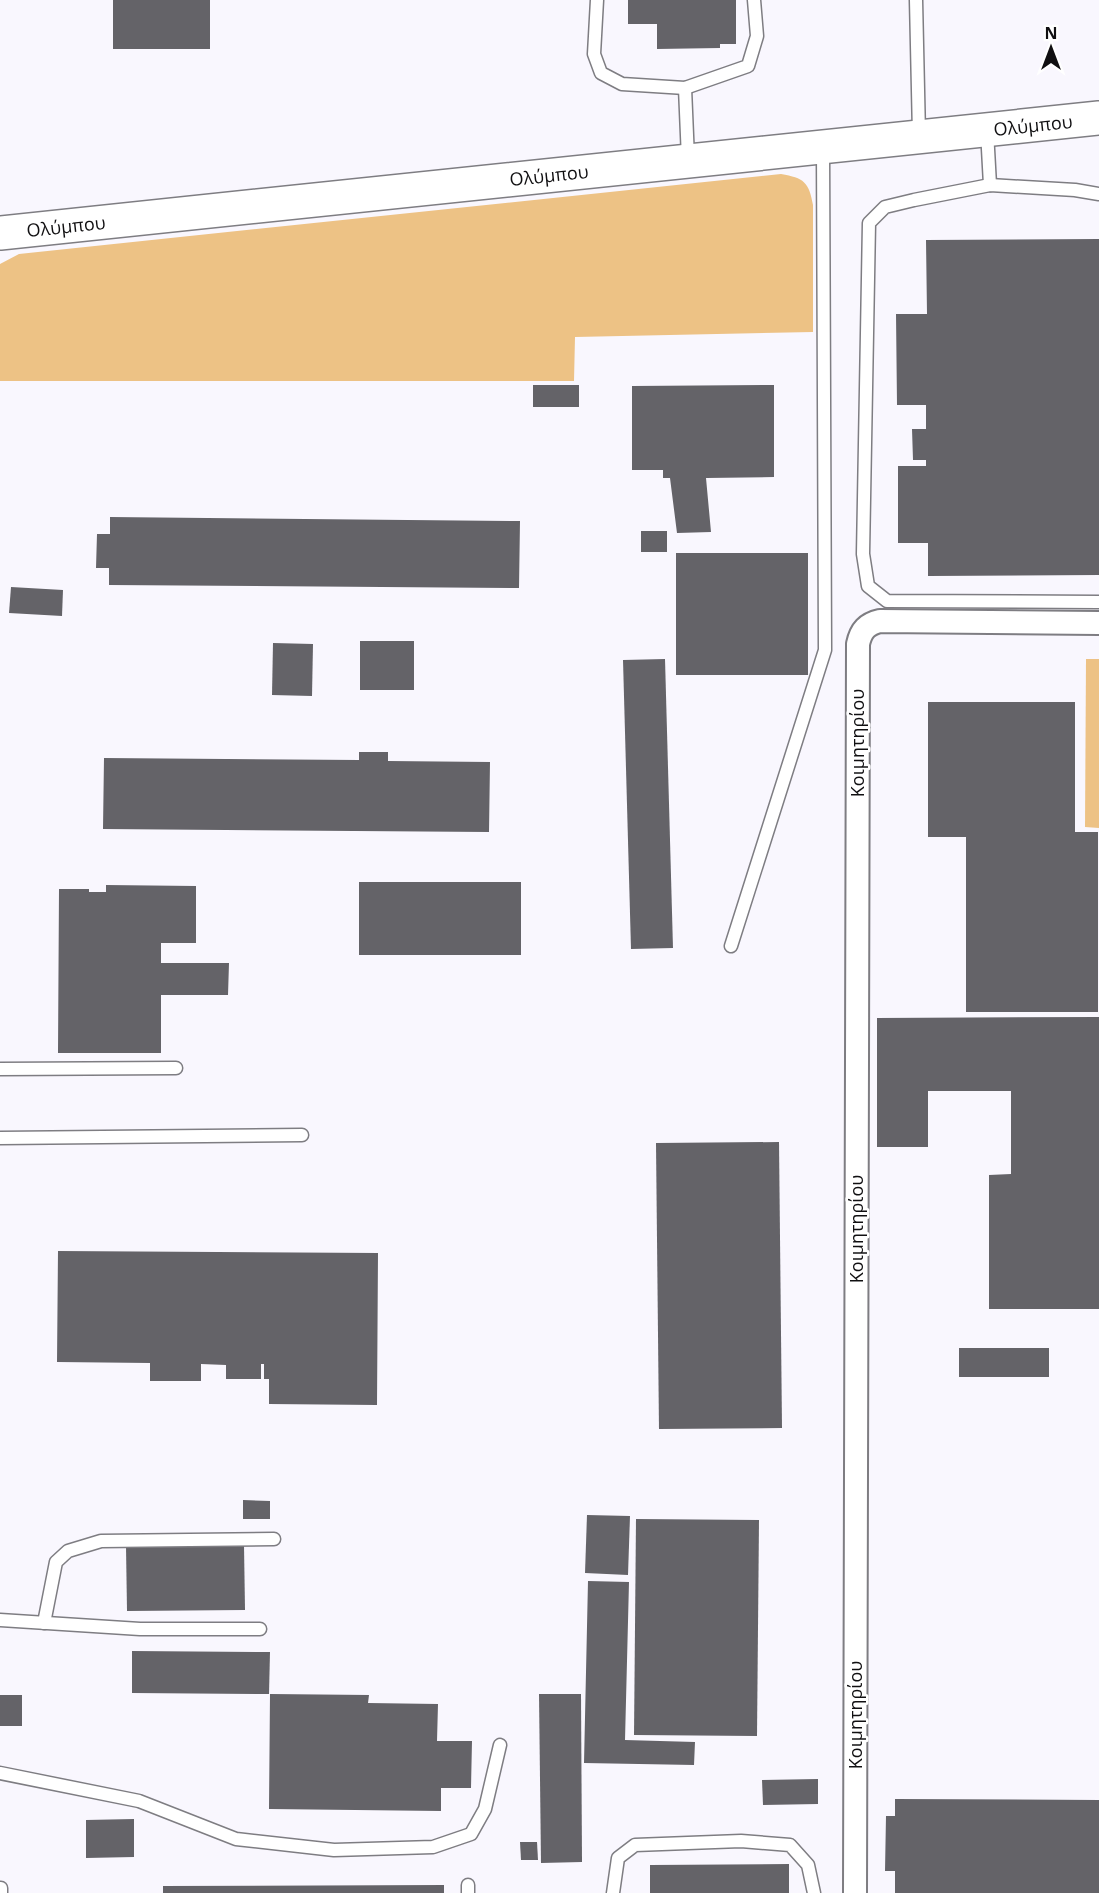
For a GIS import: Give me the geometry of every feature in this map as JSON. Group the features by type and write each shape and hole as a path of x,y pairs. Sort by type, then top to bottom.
{"street":[{"name":"Ολύμπου","path":"0,233 1099,118"},
{"name":"Κοιμητηρίου","path":"855,1893 858,644 864,628 880,621 1099,623"}],"lane":[{"path":"597,0 594,54 601,73 622,84 686,88 748,66 757,36 754,0"},
{"path":"916,0 919,136"},
{"path":"686,88 688,160"},
{"path":"987,130 990,185"},
{"path":"731,946 825,650 823,146"},
{"path":"1099,194 1075,190 990,185 885,207 869,223 863,554 868,586 887,601 1099,602"},
{"path":"0,1069 176,1068"},
{"path":"0,1138 302,1135"},
{"path":"44,1623 57,1562 68,1551 101,1541 274,1539"},
{"path":"0,1620 141,1629 260,1629"},
{"path":"0,1773 139,1801 236,1839 334,1850 433,1847 471,1834 485,1809 500,1745"},
{"path":"613,1893 618,1858 634,1845 741,1841 790,1845 808,1865 814,1893"},
{"path":"1,1888 1,1893"}],"shaded area":[{"path":"781,174 804,182 810,191 813,205 813,332 575,337 574,381 0,381 0,264 19,254"},
{"path":"1086,659 1099,659 1099,828 1085,827"}],"building":[{"path":"113,0 210,0 210,49 113,49"},
{"path":"628,0 736,0 736,44 720,44 720,48 657,49 657,24 628,24"},
{"path":"1099,239 1099,575 928,576 928,543 898,543 898,466 926,466 926,460 913,460 912,429 926,429 926,405 897,405 896,314 927,314 926,240"},
{"path":"533,385 579,385 579,407 533,407"},
{"path":"774,385 774,477 706,478 711,532 677,533 670,478 663,478 663,470 632,470 632,386"},
{"path":"110,517 520,521 519,588 109,585 109,568 96,568 97,534 110,534"},
{"path":"641,531 667,531 667,552 641,552"},
{"path":"676,553 808,553 808,675 676,675"},
{"path":"11,587 63,590 62,616 9,613"},
{"path":"360,641 414,641 414,690 360,690"},
{"path":"273,643 313,644 312,696 272,695"},
{"path":"665,659 673,948 631,949 623,660"},
{"path":"928,702 1075,702 1075,832 1098,832 1098,1012 966,1012 966,837 928,837"},
{"path":"359,752 388,752 388,761 490,762 489,832 103,829 104,758 359,760"},
{"path":"359,882 521,882 521,955 359,955"},
{"path":"106,885 196,886 196,943 161,943 161,963 229,963 228,995 161,995 161,1053 58,1053 59,889 89,889 89,892 106,892"},
{"path":"1099,1017 1099,1309 989,1309 989,1175 1011,1174 1011,1091 928,1091 928,1147 877,1147 877,1018"},
{"path":"779,1142 782,1428 659,1429 656,1143"},
{"path":"58,1251 378,1253 377,1405 269,1404 269,1379 264,1379 264,1364 261,1364 261,1379 226,1379 226,1365 201,1364 201,1381 150,1381 150,1363 57,1362"},
{"path":"959,1348 1049,1348 1049,1377 959,1377"},
{"path":"243,1500 270,1501 270,1519 243,1519"},
{"path":"587,1515 630,1516 628,1575 585,1573"},
{"path":"636,1519 759,1520 757,1736 634,1735"},
{"path":"244,1545 245,1610 127,1611 126,1547"},
{"path":"588,1581 629,1582 625,1740 695,1742 694,1765 584,1763"},
{"path":"132,1651 270,1652 269,1694 132,1693"},
{"path":"270,1694 369,1695 368,1703 438,1704 437,1741 472,1741 471,1788 441,1788 441,1811 269,1809"},
{"path":"539,1694 581,1694 582,1862 541,1863"},
{"path":"0,1695 22,1695 22,1726 0,1726"},
{"path":"818,1779 818,1804 763,1805 762,1780"},
{"path":"895,1799 1099,1800 1099,1893 895,1893 895,1871 885,1871 886,1816 895,1816"},
{"path":"134,1819 134,1857 86,1858 86,1820"},
{"path":"520,1842 537,1842 538,1860 521,1860"},
{"path":"789,1864 789,1893 650,1893 650,1865"},
{"path":"444,1885 444,1893 163,1893 163,1886"}]}
